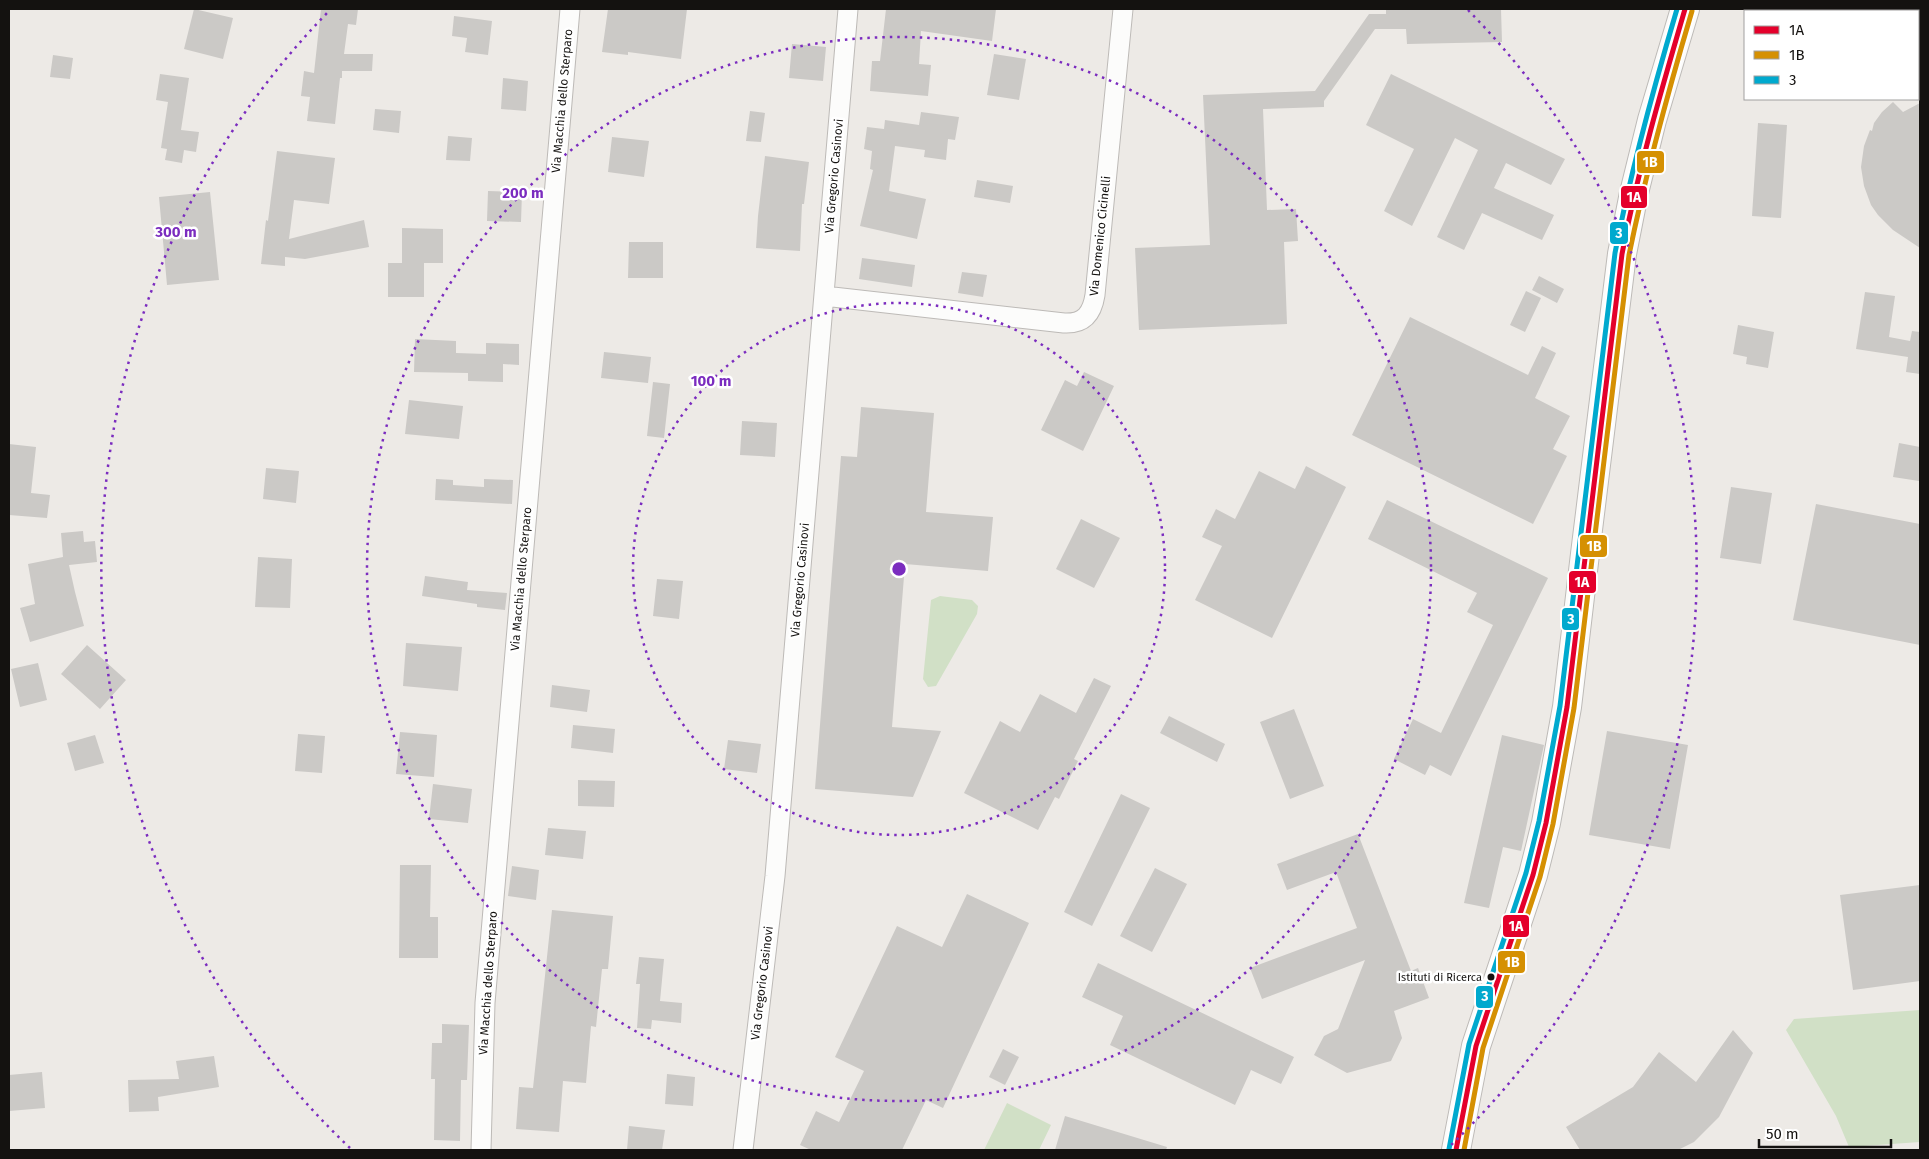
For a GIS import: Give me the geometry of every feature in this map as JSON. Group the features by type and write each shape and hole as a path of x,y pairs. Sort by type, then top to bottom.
{"street":[{"name":"Via Macchia dello Sterparo","path":"482,1150 485,1003 570,9"},
{"name":"Via Gregorio Casinovi","path":"743,1150 775,876 848,9"},
{"name":"Via Domenico Cicinelli","path":"824,296 1064,323 1086,318 1092,307 1095,295 1123,9"},
{"path":"1456,1150 1476,1046 1533,875 1550,804 1570,690 1622,254 1634,192 1652,120 1685,9"}],"green space":[{"path":"940,596 972,600 978,606 977,614 936,686 928,687 923,679 931,600"},
{"path":"1920,1010 1920,1142 1849,1147 1836,1116 1786,1030 1794,1019"},
{"path":"1007,1103 1051,1125 1039,1150 984,1150"}],"building":[{"path":"194,9 233,18 223,59 184,49"},
{"path":"321,9 358,9 356,25 348,24 344,54 373,54 372,71 342,71 335,124 307,121 310,97 301,96 304,71 314,73"},
{"path":"608,9 687,9 681,59 628,52 628,55 602,52"},
{"path":"886,9 996,9 992,41 921,31 919,64 931,65 928,96 870,91 872,61 880,61"},
{"path":"1386,9 1501,9 1502,42 1407,44 1406,29 1375,29 1324,101 1324,107 1263,109 1267,210 1296,209 1298,241 1284,242 1287,324 1139,330 1135,248 1210,245 1203,95 1315,91 1369,14 1386,14"},
{"path":"454,16 492,21 488,55 465,52 467,38 452,36"},
{"path":"792,44 826,47 823,81 789,78"},
{"path":"994,54 1026,59 1019,100 987,95"},
{"path":"53,55 73,58 70,79 50,77"},
{"path":"160,74 189,78 181,130 199,132 196,152 184,150 182,163 165,160 167,149 161,148 168,102 156,100"},
{"path":"1391,74 1565,159 1551,185 1506,163 1494,188 1554,215 1542,240 1482,213 1464,250 1437,237 1478,150 1455,138 1412,226 1384,211 1414,149 1366,125"},
{"path":"503,78 528,81 526,111 501,109"},
{"path":"1893,102 1903,112 1920,103 1920,248 1893,230 1878,215 1871,205 1864,186 1861,167 1864,146 1874,123"},
{"path":"375,109 401,111 399,133 373,130"},
{"path":"750,111 765,113 761,142 746,141"},
{"path":"921,112 959,117 955,140 948,139 946,160 924,157 925,150 895,146 889,191 926,199 917,239 860,226 873,170 870,169 872,151 864,149 867,127 884,129 885,120 919,125"},
{"path":"1758,123 1787,125 1781,218 1752,216"},
{"path":"448,136 472,138 470,161 446,160"},
{"path":"612,137 649,141 644,177 608,172"},
{"path":"277,151 335,158 329,204 294,200 289,239 364,220 369,247 305,259 285,257 285,266 261,264"},
{"path":"765,156 809,162 804,204 802,204 800,251 756,248"},
{"path":"977,180 1013,186 1010,203 974,197"},
{"path":"488,191 522,192 521,222 487,221"},
{"path":"210,192 219,280 167,285 159,197"},
{"path":"402,228 443,229 443,263 424,263 424,297 388,297 388,263 402,263"},
{"path":"629,242 663,242 663,278 628,278"},
{"path":"862,258 915,265 912,287 859,279"},
{"path":"962,272 987,275 983,297 958,293"},
{"path":"1539,276 1564,289 1557,303 1532,290"},
{"path":"1526,291 1541,298 1525,332 1510,325"},
{"path":"1865,292 1895,296 1889,337 1910,341 1912,331 1920,332 1920,374 1906,372 1908,357 1856,349"},
{"path":"1410,317 1528,375 1542,346 1556,353 1535,398 1570,416 1553,449 1567,456 1533,524 1352,435"},
{"path":"1738,325 1774,332 1768,368 1746,364 1747,357 1733,354"},
{"path":"415,339 456,341 456,353 486,354 486,343 519,344 519,365 503,364 503,382 468,381 468,373 414,372"},
{"path":"604,352 651,357 648,383 601,378"},
{"path":"1084,372 1114,386 1083,451 1041,430 1065,380 1077,386"},
{"path":"653,382 670,384 664,438 647,436"},
{"path":"409,400 463,406 459,439 405,434"},
{"path":"861,407 934,413 926,512 993,517 988,571 905,564 892,727 941,731 913,797 815,789 841,456 857,457"},
{"path":"742,421 777,423 775,457 740,455"},
{"path":"1899,443 1920,447 1919,481 1893,477"},
{"path":"9,444 36,447 31,493 50,495 47,518 9,515"},
{"path":"1306,466 1346,487 1272,638 1195,600 1222,546 1202,537 1216,509 1235,519 1259,471 1295,489"},
{"path":"266,468 299,471 296,503 263,499"},
{"path":"436,479 453,480 453,485 484,487 484,479 513,480 512,504 435,500"},
{"path":"1731,487 1772,493 1761,564 1720,558"},
{"path":"1387,500 1548,578 1451,776 1430,765 1425,775 1394,759 1413,719 1441,733 1493,625 1467,612 1477,593 1368,539"},
{"path":"1816,504 1920,524 1920,645 1793,620"},
{"path":"1081,519 1120,538 1094,588 1056,569"},
{"path":"83,531 84,542 95,541 97,562 69,565 84,626 30,642 20,608 35,604 28,564 63,557 61,533"},
{"path":"258,557 292,559 290,608 255,607"},
{"path":"425,576 468,582 467,590 507,593 505,610 477,607 477,604 422,596"},
{"path":"657,579 683,581 679,619 653,616"},
{"path":"406,643 462,647 458,691 403,686"},
{"path":"87,645 126,680 100,709 61,674"},
{"path":"38,663 47,700 20,707 11,669"},
{"path":"1094,678 1111,686 1074,759 1078,761 1059,799 1055,797 1038,830 964,793 1000,721 1020,732 1040,694 1076,713"},
{"path":"552,685 590,690 587,712 550,707"},
{"path":"1294,709 1324,786 1290,799 1260,722"},
{"path":"1169,716 1225,744 1217,762 1160,733"},
{"path":"573,725 615,729 613,753 571,748"},
{"path":"1607,731 1688,745 1670,849 1589,835"},
{"path":"400,732 437,735 434,777 396,774"},
{"path":"298,734 325,736 322,773 295,771"},
{"path":"95,735 104,763 75,771 67,743"},
{"path":"1502,735 1544,745 1521,851 1503,847 1489,908 1464,903"},
{"path":"728,740 761,744 757,773 724,769"},
{"path":"578,780 615,781 614,807 578,806"},
{"path":"433,784 472,789 468,823 429,819"},
{"path":"1121,794 1150,808 1092,926 1064,912"},
{"path":"548,828 586,831 583,859 545,855"},
{"path":"1358,834 1411,971 1418,968 1429,998 1394,1011 1402,1038 1391,1061 1347,1073 1314,1055 1324,1036 1338,1029 1365,960 1262,999 1250,968 1357,928 1336,872 1287,890 1277,864"},
{"path":"400,865 431,865 430,917 438,917 438,958 399,958"},
{"path":"512,866 539,870 536,900 508,896"},
{"path":"1155,868 1187,884 1152,952 1120,936"},
{"path":"1920,885 1920,981 1853,990 1840,895"},
{"path":"967,894 1029,923 943,1108 926,1100 902,1150 811,1150 800,1145 816,1111 839,1122 864,1071 835,1057 897,926 942,947"},
{"path":"552,910 613,916 608,969 602,969 596,1027 591,1026 586,1083 563,1081 559,1132 516,1129 519,1087 533,1088"},
{"path":"639,957 664,959 660,1001 682,1003 681,1023 652,1020 651,1029 637,1028 640,984 636,984"},
{"path":"1098,963 1294,1057 1281,1084 1251,1070 1235,1105 1110,1045 1123,1016 1082,997"},
{"path":"442,1024 469,1025 467,1080 461,1080 460,1141 434,1140 435,1079 431,1079 432,1043 442,1043"},
{"path":"1733,1030 1753,1053 1719,1117 1694,1142 1678,1150 1580,1150 1566,1127 1633,1087 1659,1052 1696,1082"},
{"path":"1003,1049 1019,1057 1005,1085 989,1077"},
{"path":"214,1056 219,1087 158,1097 159,1111 129,1112 128,1080 179,1079 176,1061"},
{"path":"42,1072 45,1108 9,1111 9,1075"},
{"path":"667,1074 695,1077 693,1106 665,1104"},
{"path":"1065,1116 1167,1147 1166,1150 1055,1150"},
{"path":"629,1126 665,1130 662,1150 627,1150"}],"transit line":[{"name":"3","path":"1449,1149 1469,1044 1526,873 1539,821 1560,706 1615,253 1643,130 1677,9"},
{"name":"1A","path":"1456,1150 1476,1046 1533,875 1546,823 1567,707 1622,254 1643,161 1685,9"},
{"name":"1B","path":"1464,1150 1483,1048 1540,877 1553,824 1574,708 1629,255 1658,132 1692,11"}],"place":[{"name":"Istituti di Ricerca","path":"1491,977"}]}
